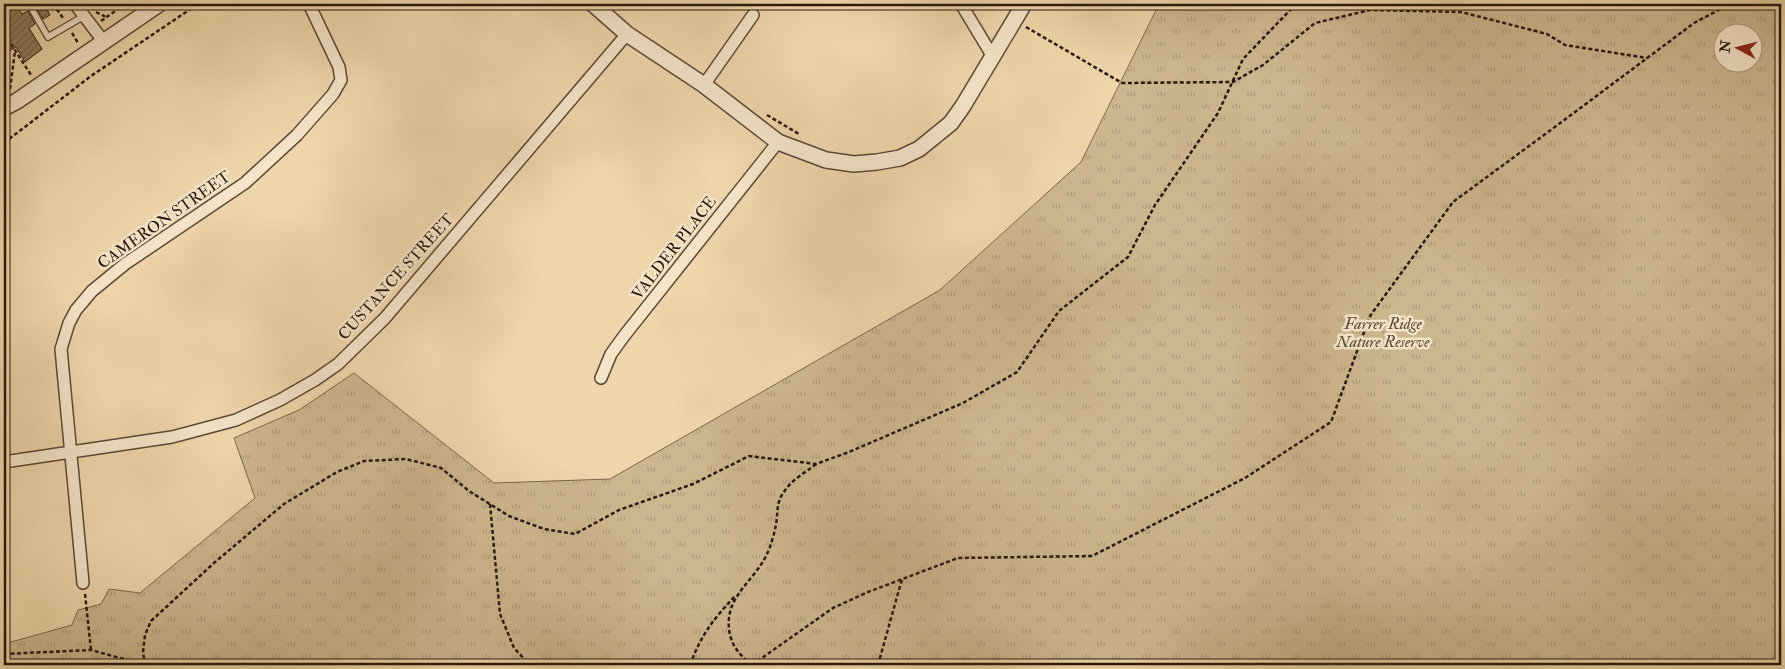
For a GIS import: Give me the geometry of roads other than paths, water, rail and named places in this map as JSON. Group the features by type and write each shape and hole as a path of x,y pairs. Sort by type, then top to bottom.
{"street":[{"path":"75,4 104,42"},
{"path":"4,115 10,99 104,42 160,4"},
{"name":"CAMERON STREET","path":"83,583 61,349 69,323 76,310 92,291 125,264 245,183 297,135 333,94 341,80 339,67 309,4"},
{"path":"593,4 628,34 704,85 778,142 826,160 854,164 900,158 919,149 951,123 1024,4"},
{"path":"960,4 993,57"},
{"path":"704,85 753,14"},
{"name":"CUSTANCE STREET","path":"4,462 172,436 236,420 280,400 315,380 338,364 385,318 628,34"},
{"name":"VALDER PLACE","path":"601,378 611,354 624,336 778,142"}],"lane":[{"path":"29,4 48,37 84,16"}],"park label":[{"name":"Farrer Ridge Nature Reserve","path":"1383,333"}]}
